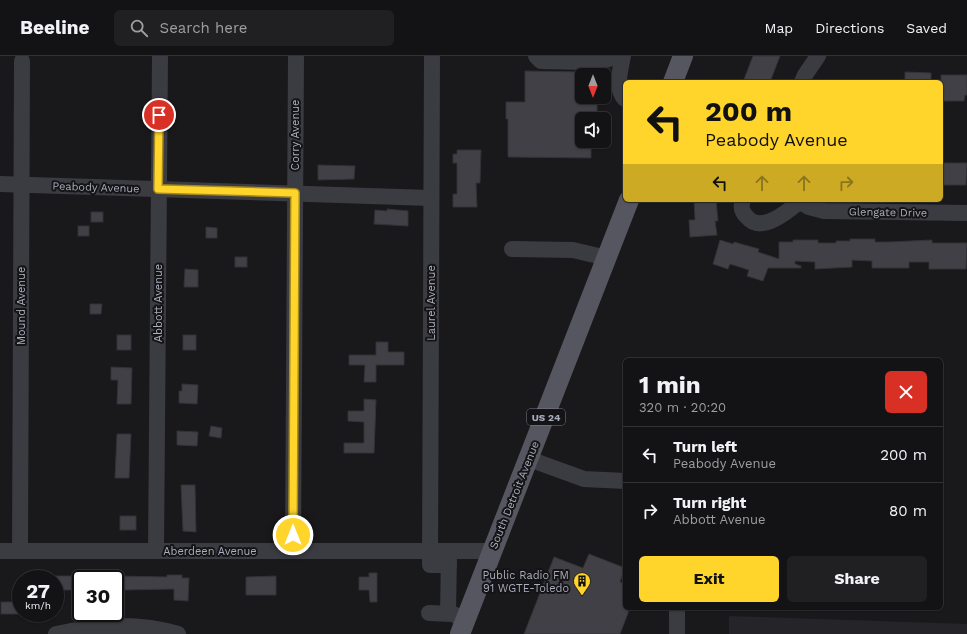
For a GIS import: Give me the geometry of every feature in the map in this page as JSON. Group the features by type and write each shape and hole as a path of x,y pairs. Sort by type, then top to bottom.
{"main road":[{"path":"674,80 683,56"},
{"name":"South Detroit Avenue","path":"458,623 492,551 628,202"}],"street":[{"name":"Abbott Avenue","path":"156,551 160,56"},
{"name":"Corry Avenue","path":"293,551 296,56"},
{"name":"Laurel Avenue","path":"430,551 432,56"},
{"path":"536,56 541,60 593,62 619,56"},
{"path":"623,56 619,84 620,93 623,96"},
{"path":"803,80 810,66 818,56"},
{"name":"Mound Avenue","path":"20,551 22,60"},
{"name":"Peabody Avenue","path":"0,184 431,198"},
{"path":"743,202 743,213 749,220 756,224 772,220 802,203"},
{"name":"Glengate Drive","path":"802,203 824,211 967,213"},
{"path":"512,248 573,250 607,258"},
{"path":"529,459 584,479 623,481"},
{"name":"Aberdeen Avenue","path":"0,551 430,551 449,558 492,551"},
{"path":"429,613 458,623 449,558"},
{"path":"677,610 677,634"},
{"path":"56,634 89,628 126,626 146,627 178,634"}],"shaded area":[{"path":"729,616 967,624 967,634 729,634"}],"building":[{"path":"753,56 780,56 771,80 744,80"},
{"path":"525,71 575,72 575,104 597,104 597,112 575,112 575,148 591,148 591,158 508,157 508,119 506,119 506,102 525,102"},
{"path":"905,72 931,73 931,80 905,80"},
{"path":"941,75 967,75 967,95 965,95 964,101 943,101 943,80 941,80"},
{"path":"457,150 481,150 480,183 476,183 477,207 453,207 453,194 457,194 457,163 453,163 453,154 457,154"},
{"path":"943,163 967,163 966,185 943,185"},
{"path":"318,165 355,166 354,179 318,180"},
{"path":"694,202 716,202 718,221 715,221 717,235 690,237 689,220 695,220"},
{"path":"387,209 408,211 408,226 374,224 375,210 387,211"},
{"path":"91,212 103,212 103,222 91,222"},
{"path":"78,226 89,226 89,236 78,236"},
{"path":"206,227 217,228 217,238 206,238"},
{"path":"850,239 875,239 875,242 932,240 932,243 967,243 966,269 929,269 929,262 909,262 909,268 872,268 872,261 852,260 852,267 815,269 815,262 795,261 795,264 801,266 801,268 768,268 763,281 747,276 749,270 730,264 728,269 713,264 720,240 759,249 758,252 779,259 779,242 793,242 793,240 818,240 818,243 836,243 836,241 850,241"},
{"path":"235,257 247,257 247,267 235,267"},
{"path":"185,269 198,270 198,287 184,287"},
{"path":"90,304 102,304 101,314 90,314"},
{"path":"117,335 131,335 131,350 117,350"},
{"path":"183,335 196,335 196,350 183,350"},
{"path":"376,342 388,342 388,352 404,352 404,365 376,365 376,382 364,382 365,365 349,365 349,355 376,355"},
{"path":"111,367 132,368 131,404 117,404 118,380 111,380"},
{"path":"182,384 198,385 197,404 179,403 179,391 182,391"},
{"path":"364,399 376,400 374,453 344,453 344,443 364,443 364,422 348,421 348,411 364,411"},
{"path":"211,426 222,428 221,438 209,436"},
{"path":"177,431 198,432 197,446 177,445"},
{"path":"117,434 131,434 129,478 115,478"},
{"path":"181,485 195,485 196,532 183,531"},
{"path":"120,516 136,516 136,530 120,530"},
{"name":"Public Radio FM 91 WGTE-Toledo","path":"589,554 623,567 623,574 620,582 623,583 623,610 629,610 620,634 524,634 554,557 583,568"},
{"path":"369,573 377,573 377,602 370,602 369,590 359,590 359,577 369,577"},
{"path":"167,575 182,575 182,578 189,578 188,601 174,600 174,589 124,590 124,576 167,577"},
{"path":"64,576 72,576 72,590 64,590"},
{"path":"276,576 276,595 246,595 246,577"},
{"path":"1,602 12,602 12,614 1,614"}],"place":[{"name":"Public Radio FM 91 WGTE-Toledo","path":"582,596"}],"route":[{"path":"159,115 158,189 295,193 293,535"}]}
